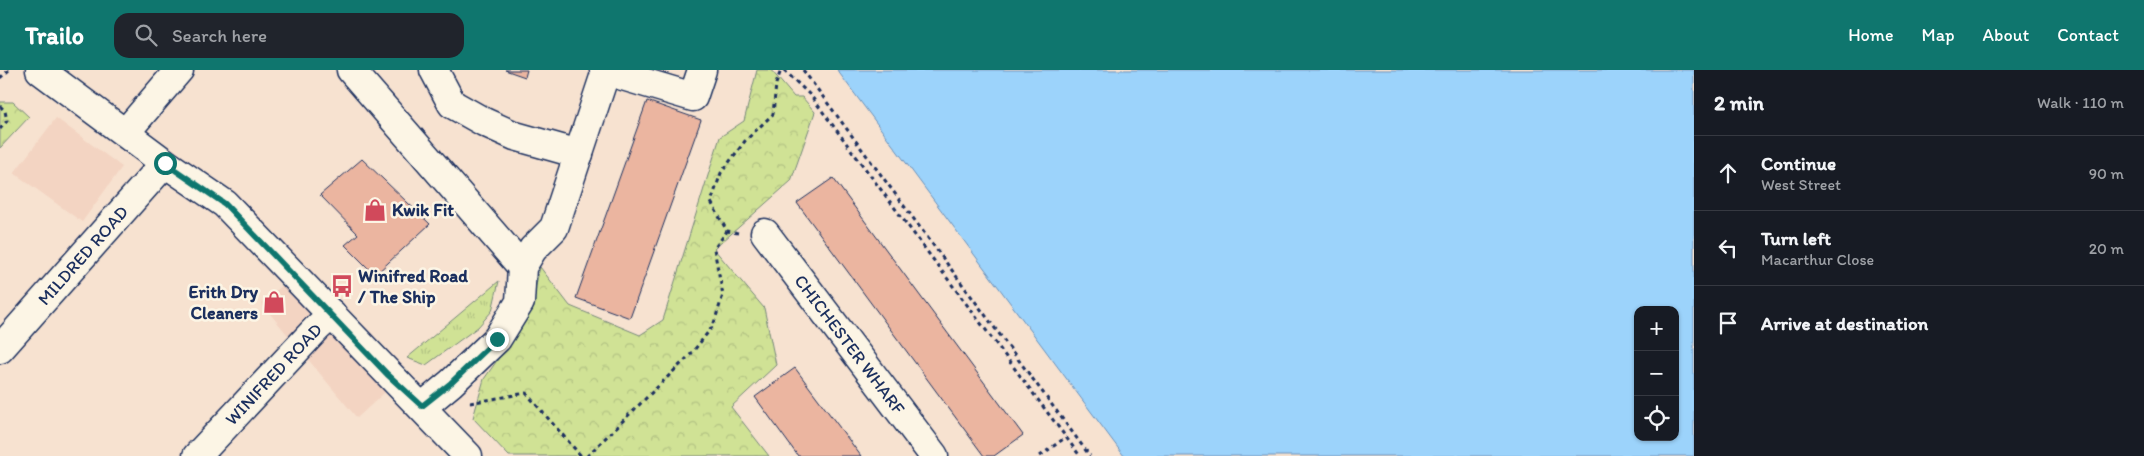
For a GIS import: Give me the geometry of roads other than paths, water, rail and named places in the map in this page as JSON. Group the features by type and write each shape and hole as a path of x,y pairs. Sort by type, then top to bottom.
{"street":[{"path":"40,70 126,132 165,163 225,204 332,314 387,374 422,406 468,456"},
{"path":"126,132 178,70"},
{"path":"351,70 522,266"},
{"path":"434,70 452,104 484,122 515,136 579,154"},
{"path":"422,406 451,383 497,339 520,302 522,266 533,249 554,228 605,71 693,97 702,70"},
{"name":"MILDRED ROAD","path":"0,349 165,163"},
{"name":"CHICHESTER WHARF","path":"765,233 934,456"},
{"name":"WINIFRED ROAD","path":"197,456 316,328 332,314"}],"water":[{"path":"837,70 1694,70 1694,456 1124,456"}],"place":[{"name":"Kwik Fit","path":"375,210"},
{"name":"Winifred Road / The Ship","path":"342,286"},
{"name":"Erith Dry Cleaners","path":"274,302"}]}
